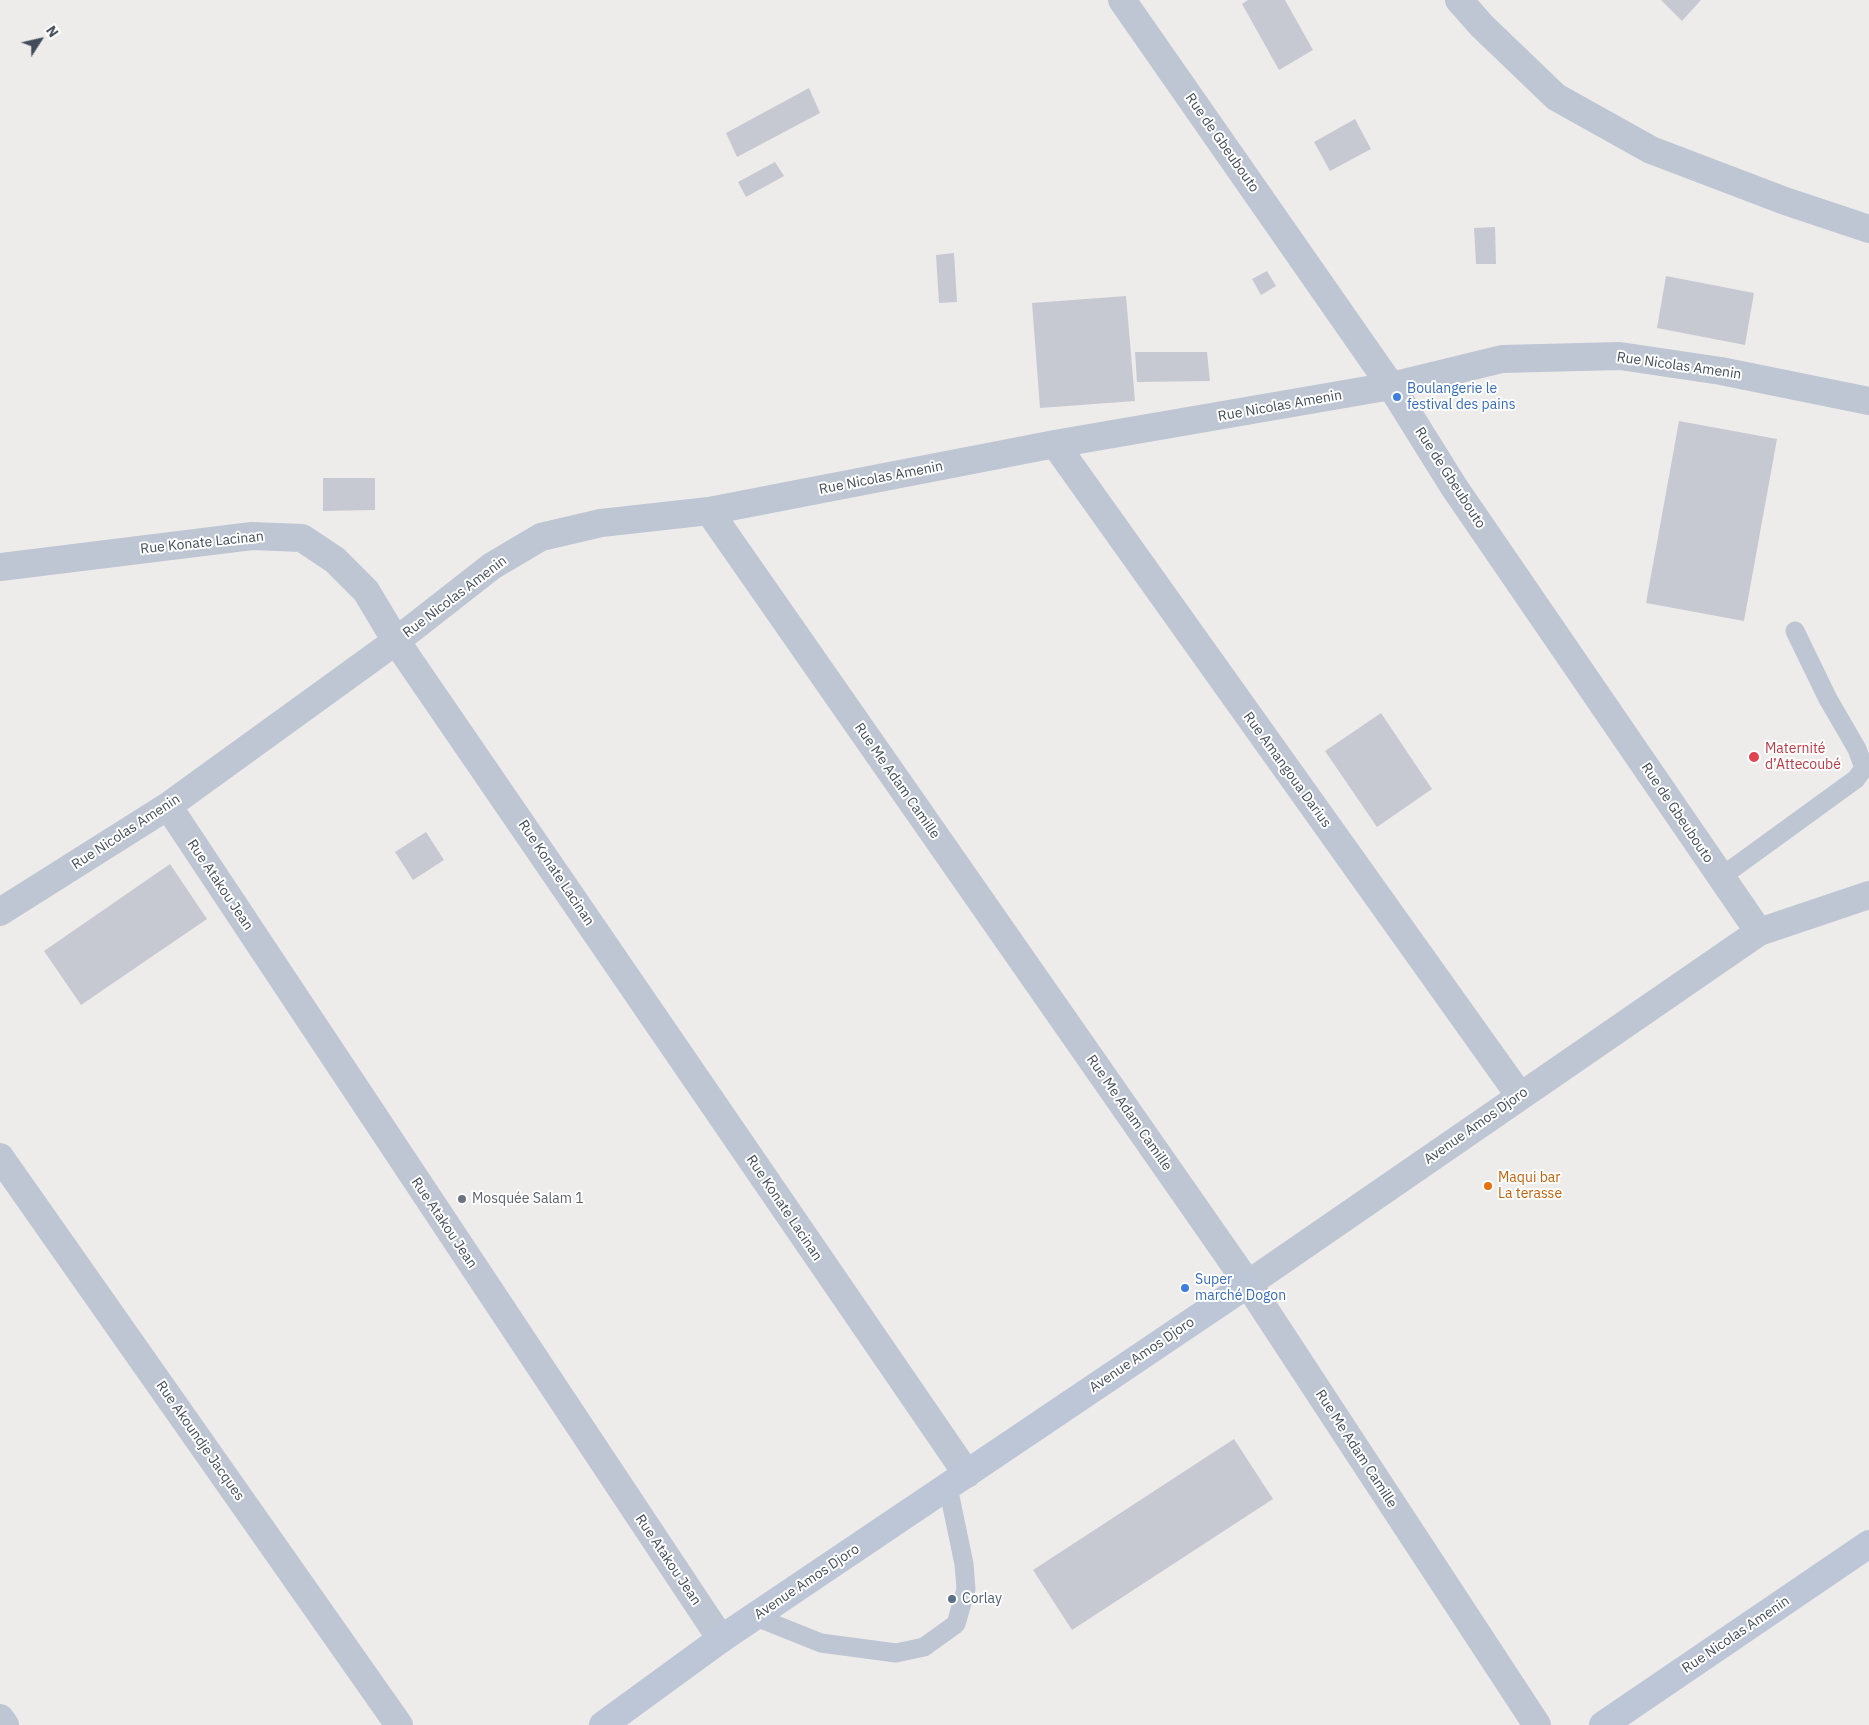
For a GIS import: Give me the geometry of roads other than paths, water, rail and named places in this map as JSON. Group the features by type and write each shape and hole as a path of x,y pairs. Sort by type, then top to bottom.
{"street":[{"name":"Rue de Gbeubouto","path":"1122,0 1391,386 1454,487 1759,932"},
{"path":"1459,0 1482,26 1556,97 1651,150 1785,201 1869,229"},
{"name":"Rue Nicolas Amenin","path":"0,912 168,806 396,641 492,566 541,538 601,523 709,511 1055,444 1391,386 1502,359 1620,356 1721,370 1869,402"},
{"name":"Rue Amangoua Darius","path":"1055,444 1520,1096"},
{"name":"Rue Me Adam Camille","path":"709,511 1248,1284 1537,1725"},
{"name":"Rue Konate Lacinan","path":"0,567 252,536 302,538 335,560 366,591 396,641 957,1481"},
{"name":"Rue Atakou Jean","path":"168,806 721,1639"},
{"name":"Avenue Amos Djoro","path":"603,1725 721,1639 1248,1284 1759,932 1869,895"},
{"name":"Rue Akoundje Jacques","path":"0,1157 399,1725"},
{"name":"Rue Nicolas Amenin","path":"1603,1725 1869,1544"},
{"path":"0,1718 5,1725"}],"lane":[{"path":"1721,877 1856,779 1864,768 1857,749 1828,699 1795,631"},
{"path":"756,1616 821,1643 896,1653 924,1648 956,1624 966,1589 957,1481"}],"place":[{"name":"Boulangerie le festival des pains","path":"1397,397"},
{"name":"Maternité d’Attecoubé","path":"1754,757"},
{"name":"Maqui bar La terasse","path":"1488,1186"},
{"name":"Mosquée Salam 1","path":"462,1199"},
{"name":"Super marché Dogon","path":"1185,1288"},
{"name":"Corlay","path":"952,1599"}]}
